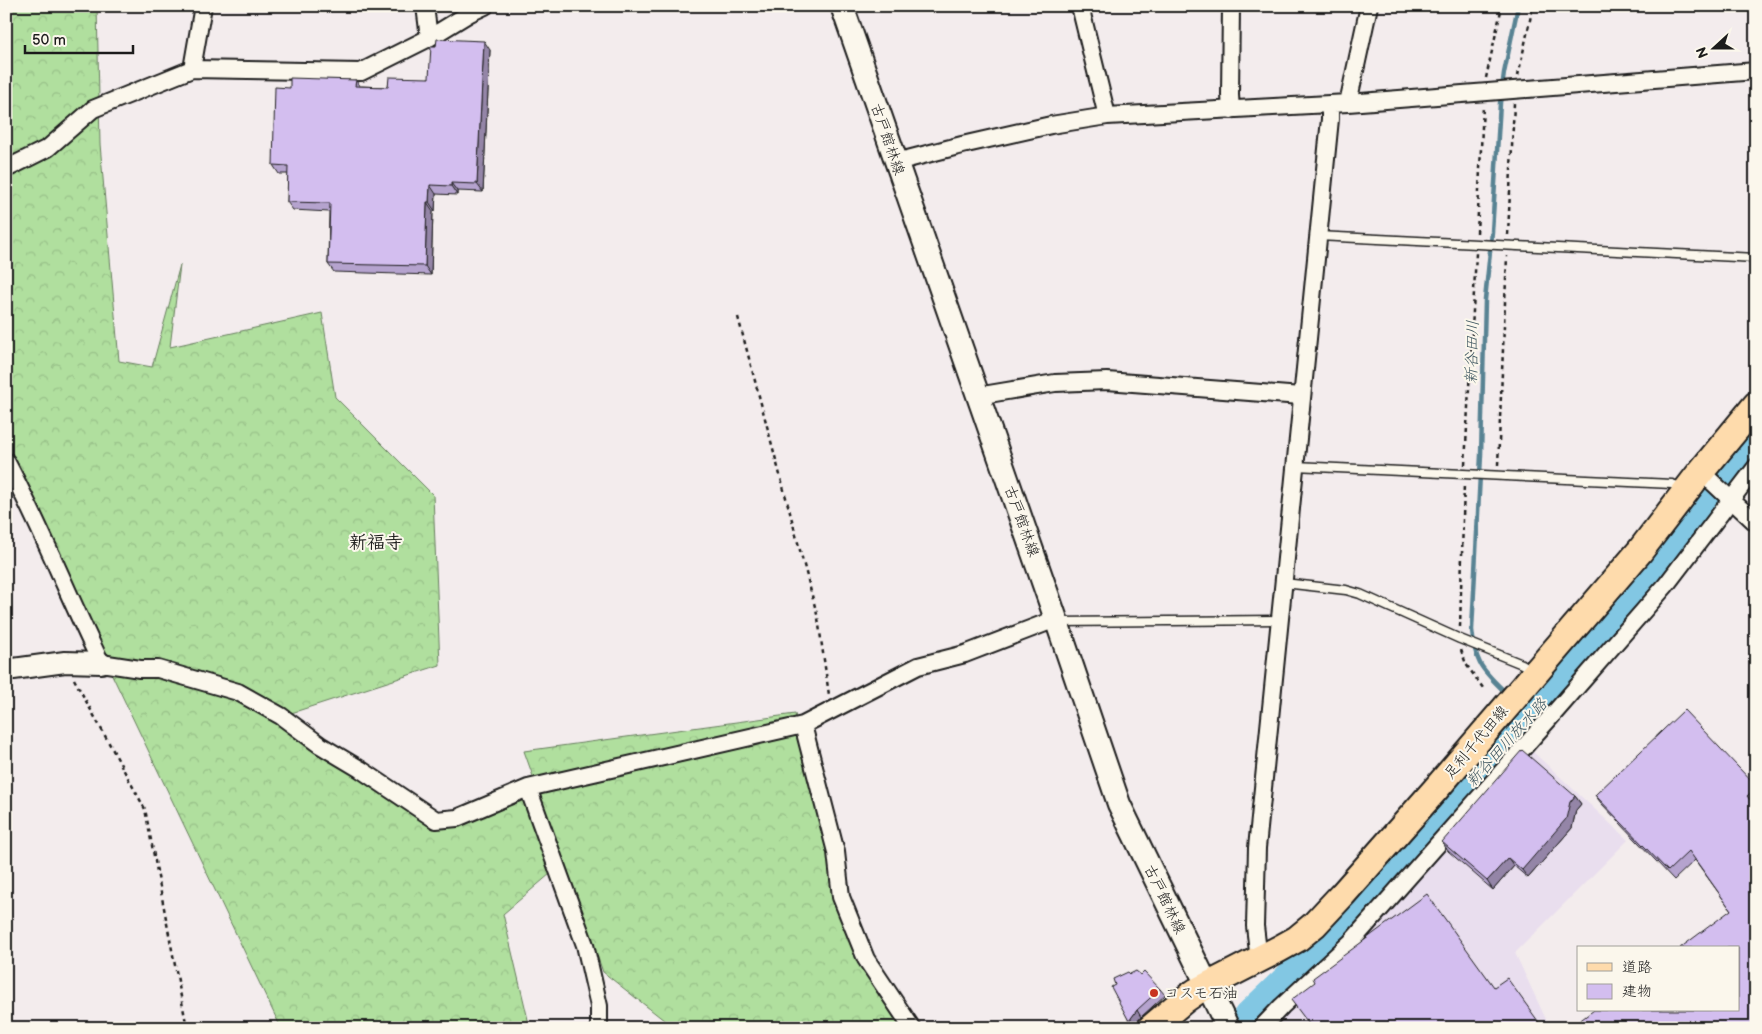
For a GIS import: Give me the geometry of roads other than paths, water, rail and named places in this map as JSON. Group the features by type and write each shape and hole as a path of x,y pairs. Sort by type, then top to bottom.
{"main road":[{"name":"古戸館林線","path":"842,6 1119,804 1227,1026"},
{"name":"足利千代田線","path":"1151,1028 1184,1000 1208,985 1259,960 1297,938 1314,925 1429,797 1640,551 1699,481 1756,405"}],"street":[{"path":"192,68 203,6"},
{"path":"425,6 430,38"},
{"path":"6,169 48,148 93,109 192,68 361,72 430,38 485,6"},
{"path":"1080,6 1107,116"},
{"path":"1231,6 1231,110"},
{"path":"1348,103 1369,6"},
{"path":"896,162 1051,125 1107,116 1348,103 1488,92 1515,86 1756,71"},
{"path":"1259,960 1255,926 1257,848 1281,620 1330,104"},
{"path":"977,396 1055,383 1107,381 1301,396"},
{"path":"6,461 24,494 101,662"},
{"path":"1261,1028 1351,942 1550,719 1666,585 1729,498 1756,467"},
{"path":"1699,481 1729,498 1756,523"},
{"path":"6,670 65,662 101,662 140,669 158,669 238,692 281,716 320,744 436,820 457,818 528,788 803,725 918,666 964,654 1048,622 1057,622"},
{"path":"803,725 836,852 841,897 866,959 912,1028"},
{"path":"528,788 585,945 599,1006 599,1028"}],"lane":[{"path":"1318,236 1756,258"},
{"path":"1296,466 1672,484 1699,481"},
{"path":"1284,583 1346,590 1360,594 1462,640 1522,664 1536,672"},
{"path":"1057,622 1281,620"}],"waterway":[{"name":"新谷田川","path":"1503,690 1489,676 1480,663 1475,649 1472,630 1481,455 1485,300 1492,232 1500,103 1504,73 1518,6"},
{"name":"新谷田川放水路","path":"1238,1028 1247,1015 1347,919 1566,675 1687,525 1708,496 1756,441"}],"place":[{"name":"コスモ石油","path":"1154,993"}],"district":[{"name":"新福寺","path":"376,542"}]}
